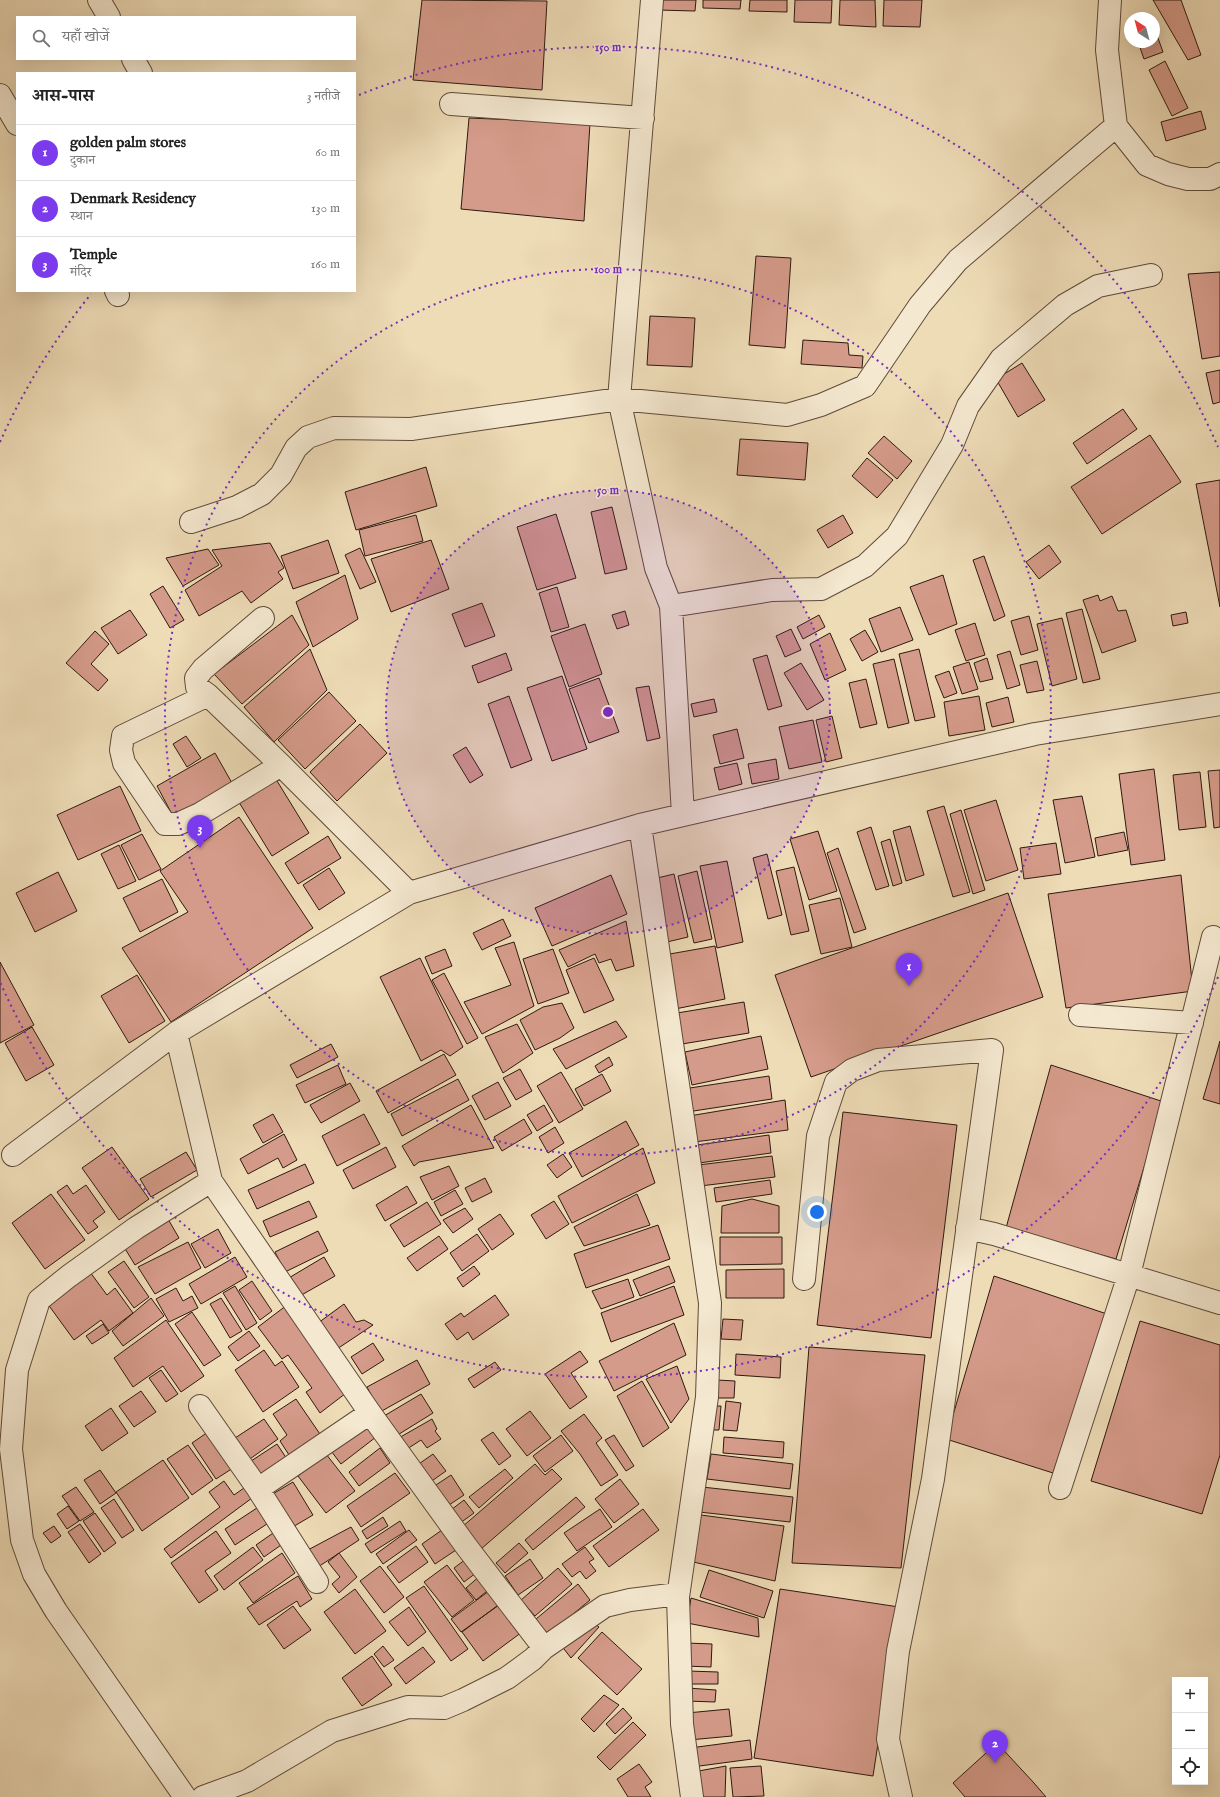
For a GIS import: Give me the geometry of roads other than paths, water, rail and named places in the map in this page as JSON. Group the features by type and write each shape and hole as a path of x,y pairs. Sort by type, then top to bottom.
{"street":[{"path":"99,0 108,16"},
{"path":"652,0 619,399 656,568 671,606 683,815"},
{"path":"1110,0 1107,50 1116,126 1147,165 1168,174 1188,180 1210,179 1220,174"},
{"path":"134,60 140,72"},
{"path":"0,95 16,122"},
{"path":"451,104 643,118"},
{"path":"190,522 237,507 262,494 281,475 296,448 308,437 334,428 411,429 619,399 787,414 821,406 865,386 920,305 958,260 1116,126"},
{"path":"671,606 772,590 821,589 865,566 897,536 952,445 968,406 1001,359 1060,309 1098,286 1151,275"},
{"path":"263,618 203,670 196,678 197,687 208,695 281,765 409,893"},
{"path":"208,695 124,736 121,750 124,763 165,824 178,824 200,814 281,765"},
{"path":"13,1154 176,1033 409,893 640,825 1035,734 1220,704"},
{"path":"640,825 710,1303 707,1397 678,1594 682,1724 692,1797"},
{"path":"1060,1488 1129,1275 1213,937"},
{"path":"1080,1015 1192,1023"},
{"path":"176,1033 211,1181 370,1413 466,1546 544,1648"},
{"path":"804,1279 818,1136 836,1082 852,1070 878,1060 992,1050 933,1479 898,1651 888,1739 901,1797"},
{"path":"185,1797 56,1611 34,1574 22,1540 11,1449 17,1370 39,1300 69,1276 136,1228 211,1181"},
{"path":"967,1228 994,1234 1220,1303"},
{"path":"200,1406 258,1489 317,1582"},
{"path":"258,1489 370,1413"},
{"path":"203,1797 247,1781 332,1731 408,1707 444,1708 463,1700 507,1678 533,1659 544,1648 605,1606 630,1600 678,1594"}],"place":[{"name":"Temple","path":"200,848"},
{"name":"golden palm stores","path":"909,986"},
{"name":"Denmark Residency","path":"995,1763"}]}
